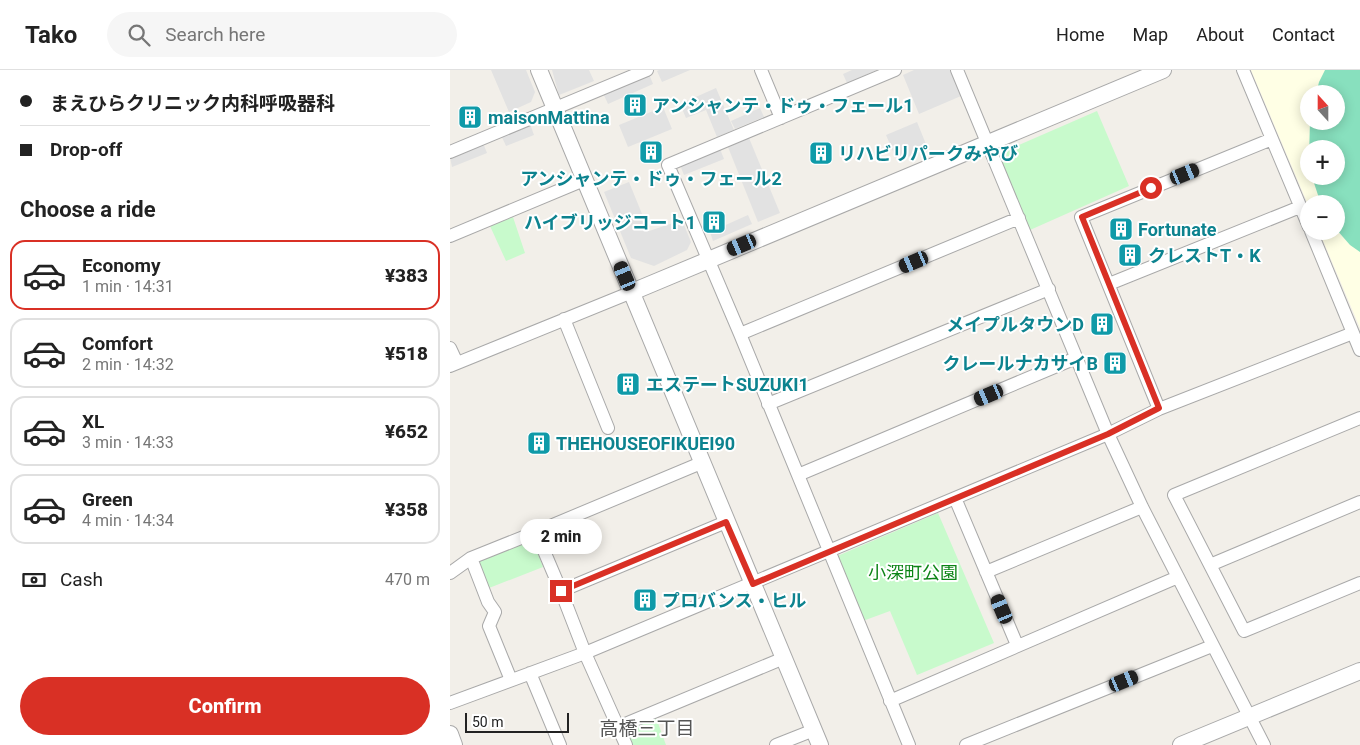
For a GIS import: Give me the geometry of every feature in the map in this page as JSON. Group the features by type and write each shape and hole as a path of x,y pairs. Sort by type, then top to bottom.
{"street":[{"path":"539,70 817,738 776,745"},
{"path":"451,148 647,70"},
{"path":"761,70 781,118"},
{"path":"895,70 668,166 740,334 909,745"},
{"path":"957,70 1108,434 1142,507 1264,745"},
{"path":"450,348 453,365 1163,70"},
{"path":"1109,284 1300,206 1243,70"},
{"path":"1159,408 1082,217 1272,139"},
{"path":"450,236 584,180"},
{"path":"740,334 1019,218"},
{"path":"1315,240 1360,350"},
{"path":"768,404 1049,289"},
{"path":"564,319 608,428"},
{"path":"450,703 585,653 1108,434 1159,408 1352,333"},
{"path":"798,474 1076,358"},
{"path":"1360,418 1174,495 1244,631 1360,583"},
{"path":"450,573 471,558 701,462"},
{"path":"955,498 1017,645"},
{"path":"1210,565 1360,502"},
{"path":"986,572 1142,507"},
{"path":"561,591 726,522"},
{"path":"536,532 585,653 626,745"},
{"path":"471,558 488,602 495,612 489,626 511,680"},
{"path":"890,701 1178,577"},
{"path":"966,745 1212,646"},
{"path":"618,726 784,658"},
{"path":"1182,745 1360,671"},
{"path":"530,673 560,745"},
{"path":"450,734 454,745"}],"shaded area":[{"path":"491,70 526,70 535,92 531,102 509,112"},
{"path":"552,70 589,70 594,81 559,95"},
{"path":"690,70 662,82 657,71"},
{"path":"852,70 877,70 847,83 843,74"},
{"path":"914,70 950,70 961,96 919,114 903,75"},
{"path":"1251,70 1360,70 1360,328 1323,240 1345,240 1345,195 1304,195"},
{"path":"649,74 653,84 608,104 603,93"},
{"path":"716,88 734,130 717,137 706,110 686,118 680,104"},
{"path":"663,107 672,129 628,147 619,125"},
{"path":"760,108 764,117 735,129 731,121"},
{"path":"917,122 928,149 897,161 886,135"},
{"path":"530,124 534,135 506,146 501,135"},
{"path":"749,138 780,213 758,222 728,147"},
{"path":"483,143 487,153 452,167 450,157"},
{"path":"720,149 724,159 684,175 680,165"},
{"path":"629,182 649,231 682,220 691,242 687,250 654,266 631,258 604,192"},
{"path":"748,215 752,224 713,241 710,232"}],"green space":[{"path":"1325,70 1360,70 1360,252 1345,239 1345,195 1318,195 1315,185 1345,185 1345,140 1309,140 1310,130 1345,130 1345,85 1318,85 1319,82"},
{"path":"1097,111 1129,186 1030,230 1001,160 1005,151"},
{"path":"513,217 525,253 506,261 490,226"},
{"name":"小深町公園","path":"938,513 994,643 917,675 890,611 860,622 835,557"},
{"path":"521,538 535,546 543,567 484,590 471,558"},
{"path":"654,712 666,745 626,745 622,725"}],"place":[{"name":"アンシャンテ・ドゥ・フェール1","path":"635,105"},
{"name":"maisonMattina","path":"470,117"},
{"name":"アンシャンテ・ドゥ・フェール2","path":"651,152"},
{"name":"リハビリパークみやび","path":"821,153"},
{"name":"ハイブリッジコート1","path":"714,222"},
{"name":"Fortunate","path":"1121,229"},
{"name":"クレストT・K","path":"1130,255"},
{"name":"メイプルタウンD","path":"1102,324"},
{"name":"クレールナカサイB","path":"1115,363"},
{"name":"エステートSUZUKI1","path":"628,384"},
{"name":"THEHOUSEOFIKUEI90","path":"539,443"},
{"name":"プロバンス・ヒル","path":"645,600"}],"district":[{"name":"高橋三丁目","path":"647,728"}],"route":[{"path":"561,591 726,522 753,584 1108,434 1159,408 1082,217 1151,188"}]}
